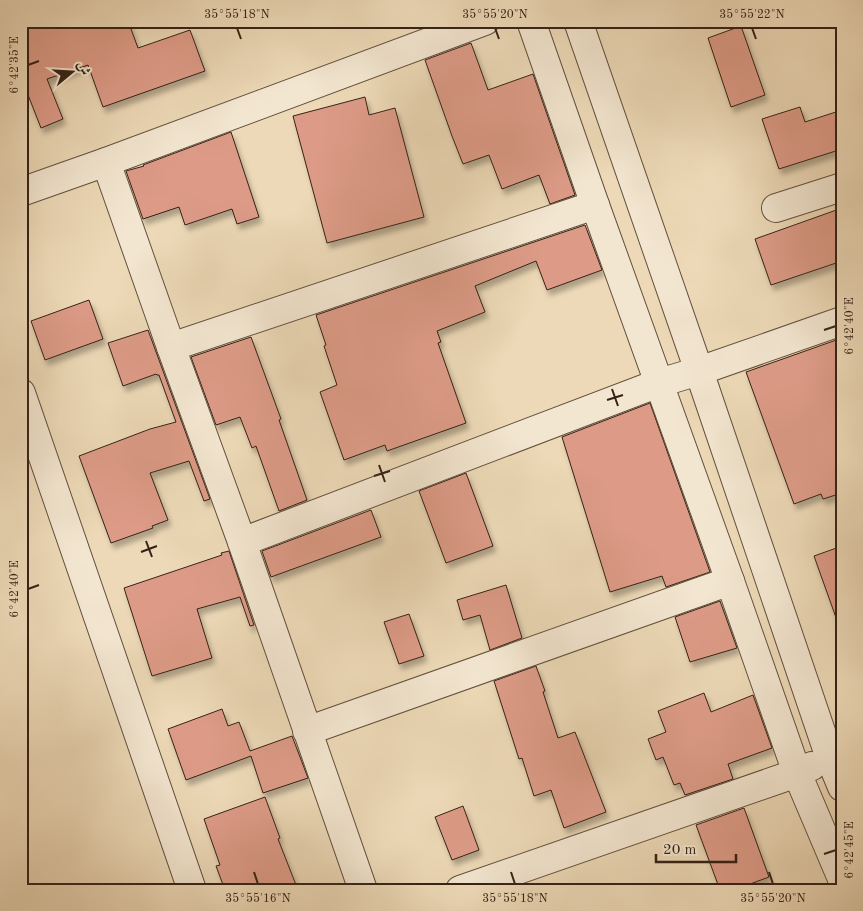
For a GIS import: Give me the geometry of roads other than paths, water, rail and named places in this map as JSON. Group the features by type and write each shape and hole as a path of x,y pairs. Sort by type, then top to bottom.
{"street":[{"path":"21,192 485,21"},
{"path":"531,21 797,773 842,879"},
{"path":"578,21 699,371 836,756 842,787"},
{"path":"106,162 242,542 363,890"},
{"path":"776,208 842,187"},
{"path":"172,348 595,205"},
{"path":"242,542 659,382 699,371 842,321"},
{"path":"21,393 192,890"},
{"path":"307,731 730,581"},
{"path":"460,890 797,773 836,756"}]}
